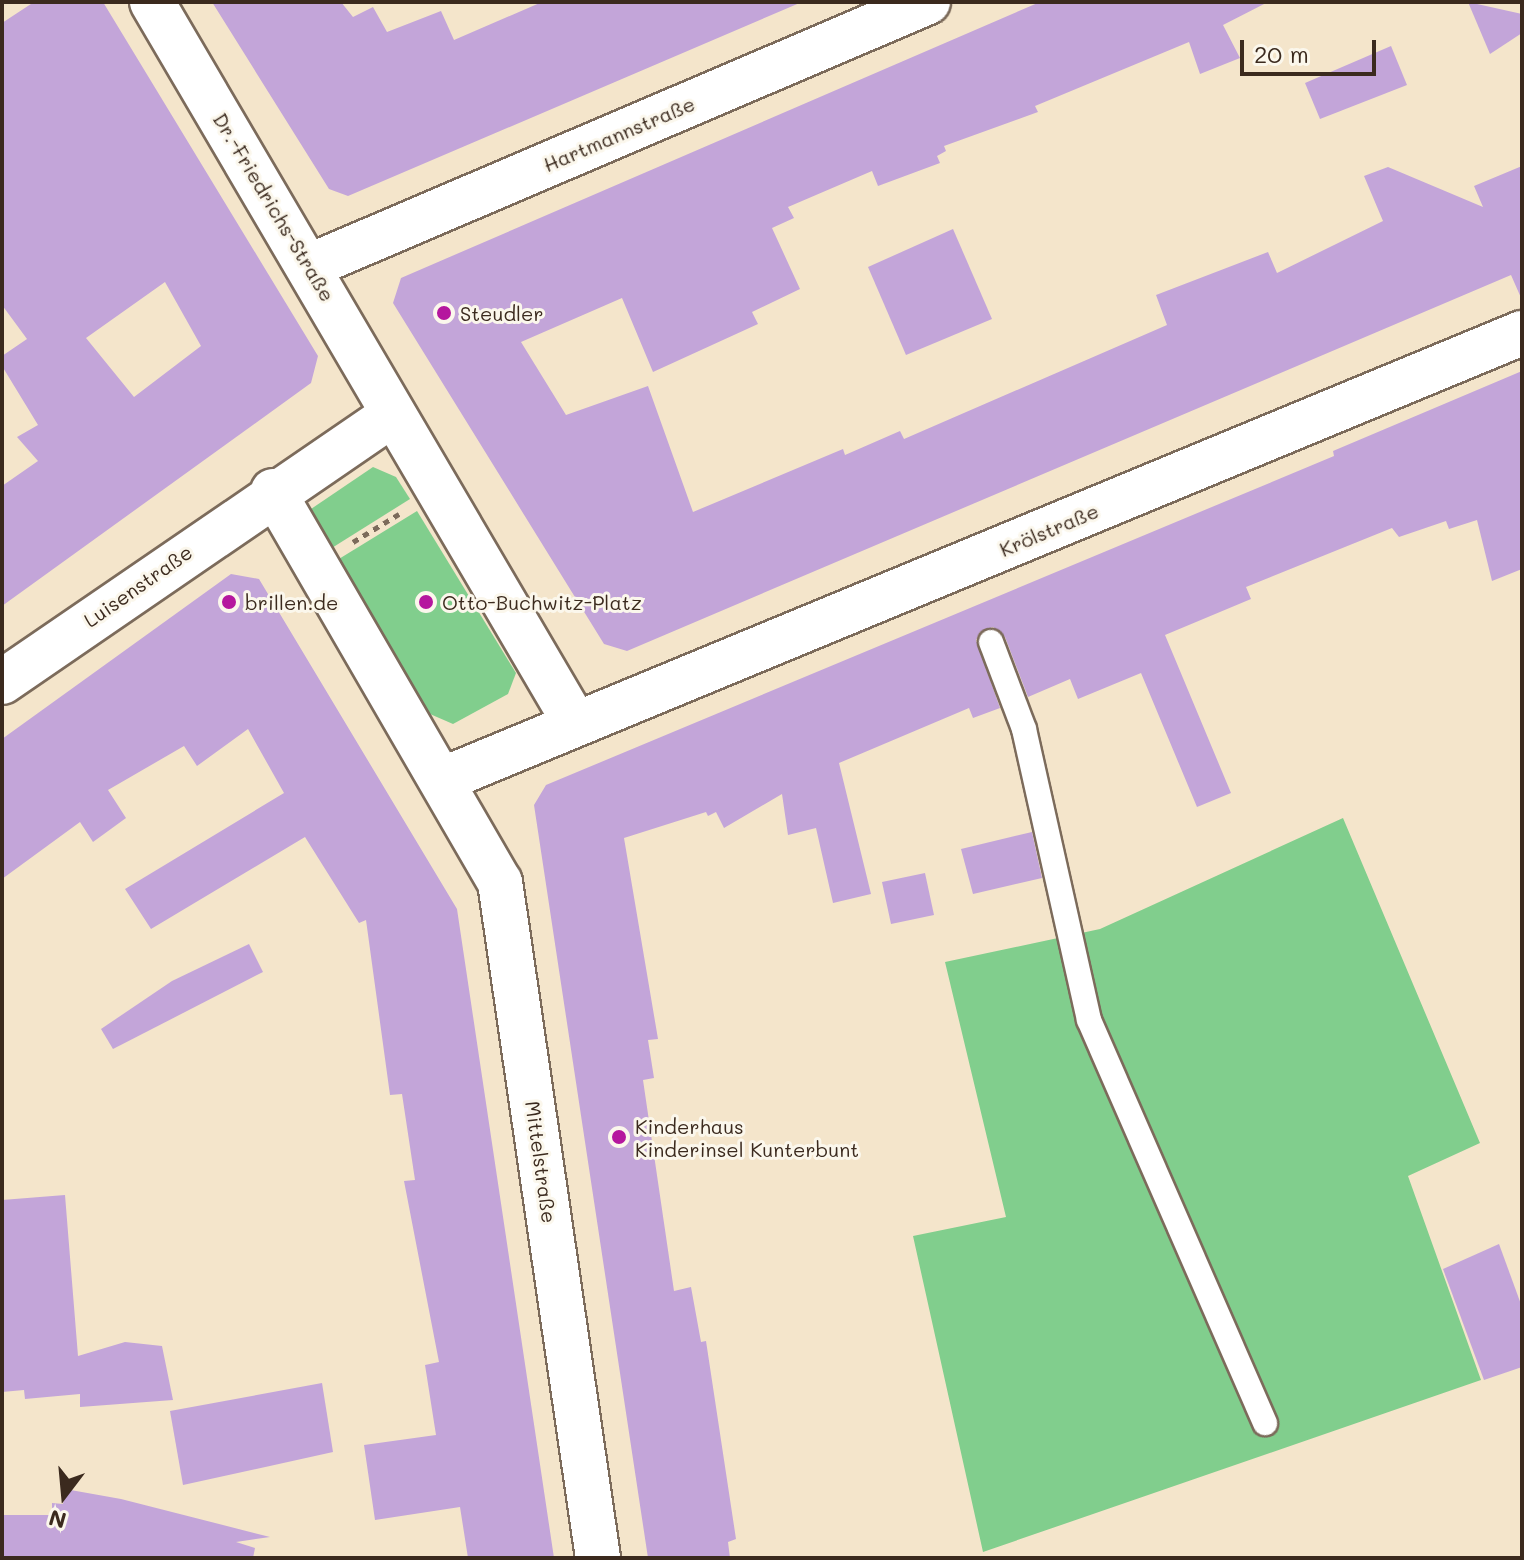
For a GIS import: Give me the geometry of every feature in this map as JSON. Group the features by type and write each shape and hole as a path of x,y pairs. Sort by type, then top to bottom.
{"street":[{"name":"Dr.-Friedrichs-Straße","path":"152,2 310,266 393,414"},
{"name":"Hartmannstraße","path":"310,266 928,2"},
{"name":"Krölstraße","path":"575,723 1522,333"},
{"path":"393,414 437,490 575,723 444,779 273,491 393,414"},
{"name":"Luisenstraße","path":"2,682 273,491"},
{"name":"Mittelstraße","path":"444,779 500,882 598,1558"}],"lane":[{"path":"991,642 1024,729 1068,945 1089,1020 1265,1423"}],"path":[{"path":"317,565 437,490"}],"green space":[{"path":"373,467 396,477 410,499 327,551 310,519 311,509"},
{"path":"417,511 516,673 508,694 453,724 430,714 334,562"},
{"path":"1343,818 1480,1143 1408,1176 1481,1380 983,1552 913,1236 1006,1217 945,962 1100,929"}],"building":[{"path":"34,2 103,2 318,356 311,383 2,606 2,486 38,461 17,437 38,425 2,366 2,356 27,339 2,305 2,23","holes":["165,282 201,346 134,397 86,338"]},
{"path":"212,2 341,2 353,17 373,7 387,32 441,11 454,40 542,2 802,2 348,196 329,189"},
{"path":"1040,2 1268,2 1223,25 1240,58 1200,74 1189,42 1035,106 1038,112 944,146 946,151 937,156 940,163 878,186 872,171 788,207 794,218 772,228 800,289 752,312 758,324 653,372 622,298 521,342 566,415 648,386 693,512 843,449 845,455 900,431 904,439 1167,325 1156,295 1268,252 1277,273 1383,221 1364,176 1388,167 1483,207 1474,186 1522,166 1522,300 1511,275 627,651 604,644 393,303 401,278"},
{"path":"1468,2 1522,14 1522,33 1490,54"},
{"path":"1391,46 1407,85 1320,119 1305,83"},
{"path":"953,229 992,319 906,355 868,267"},
{"path":"1522,371 1522,569 1492,581 1477,520 1449,529 1446,521 1399,537 1392,528 1246,587 1251,599 1165,635 1231,793 1197,807 1141,673 1078,699 1070,679 1028,697 1005,637 993,627 980,632 976,640 1000,708 973,718 969,708 839,763 871,894 833,903 816,828 788,835 782,794 724,828 716,812 708,816 706,812 624,838 658,1039 648,1040 654,1078 643,1080 674,1291 691,1287 701,1342 706,1341 736,1539 728,1542 730,1558 648,1558 534,805 546,785 1334,456 1333,451"},
{"path":"231,574 259,579 457,909 554,1558 468,1558 460,1507 375,1520 364,1445 436,1435 425,1365 439,1362 404,1181 415,1180 402,1094 390,1095 366,920 359,923 305,837 151,929 125,889 284,793 248,729 197,766 184,746 108,790 126,818 93,842 80,822 2,879 2,739"},
{"path":"1032,832 1042,878 973,894 961,849"},
{"path":"925,873 934,915 891,924 882,882"},
{"path":"249,944 263,972 113,1049 101,1029 172,981"},
{"path":"65,1195 78,1356 125,1342 162,1346 173,1400 80,1407 80,1394 25,1399 24,1390 2,1392 2,1200"},
{"path":"1499,1244 1522,1307 1522,1367 1484,1380 1443,1269"},
{"path":"322,1383 333,1452 183,1485 170,1411"},
{"path":"65,1489 121,1499 270,1537 236,1542 255,1548 253,1558 2,1558 2,1515 52,1515 52,1503 63,1504"}],"place":[{"name":"Steudler","path":"444,313"},
{"name":"brillen.de","path":"229,602"},
{"name":"Otto-Buchwitz-Platz","path":"426,602"},
{"name":"Kinderhaus Kinderinsel Kunterbunt","path":"619,1137"}]}
